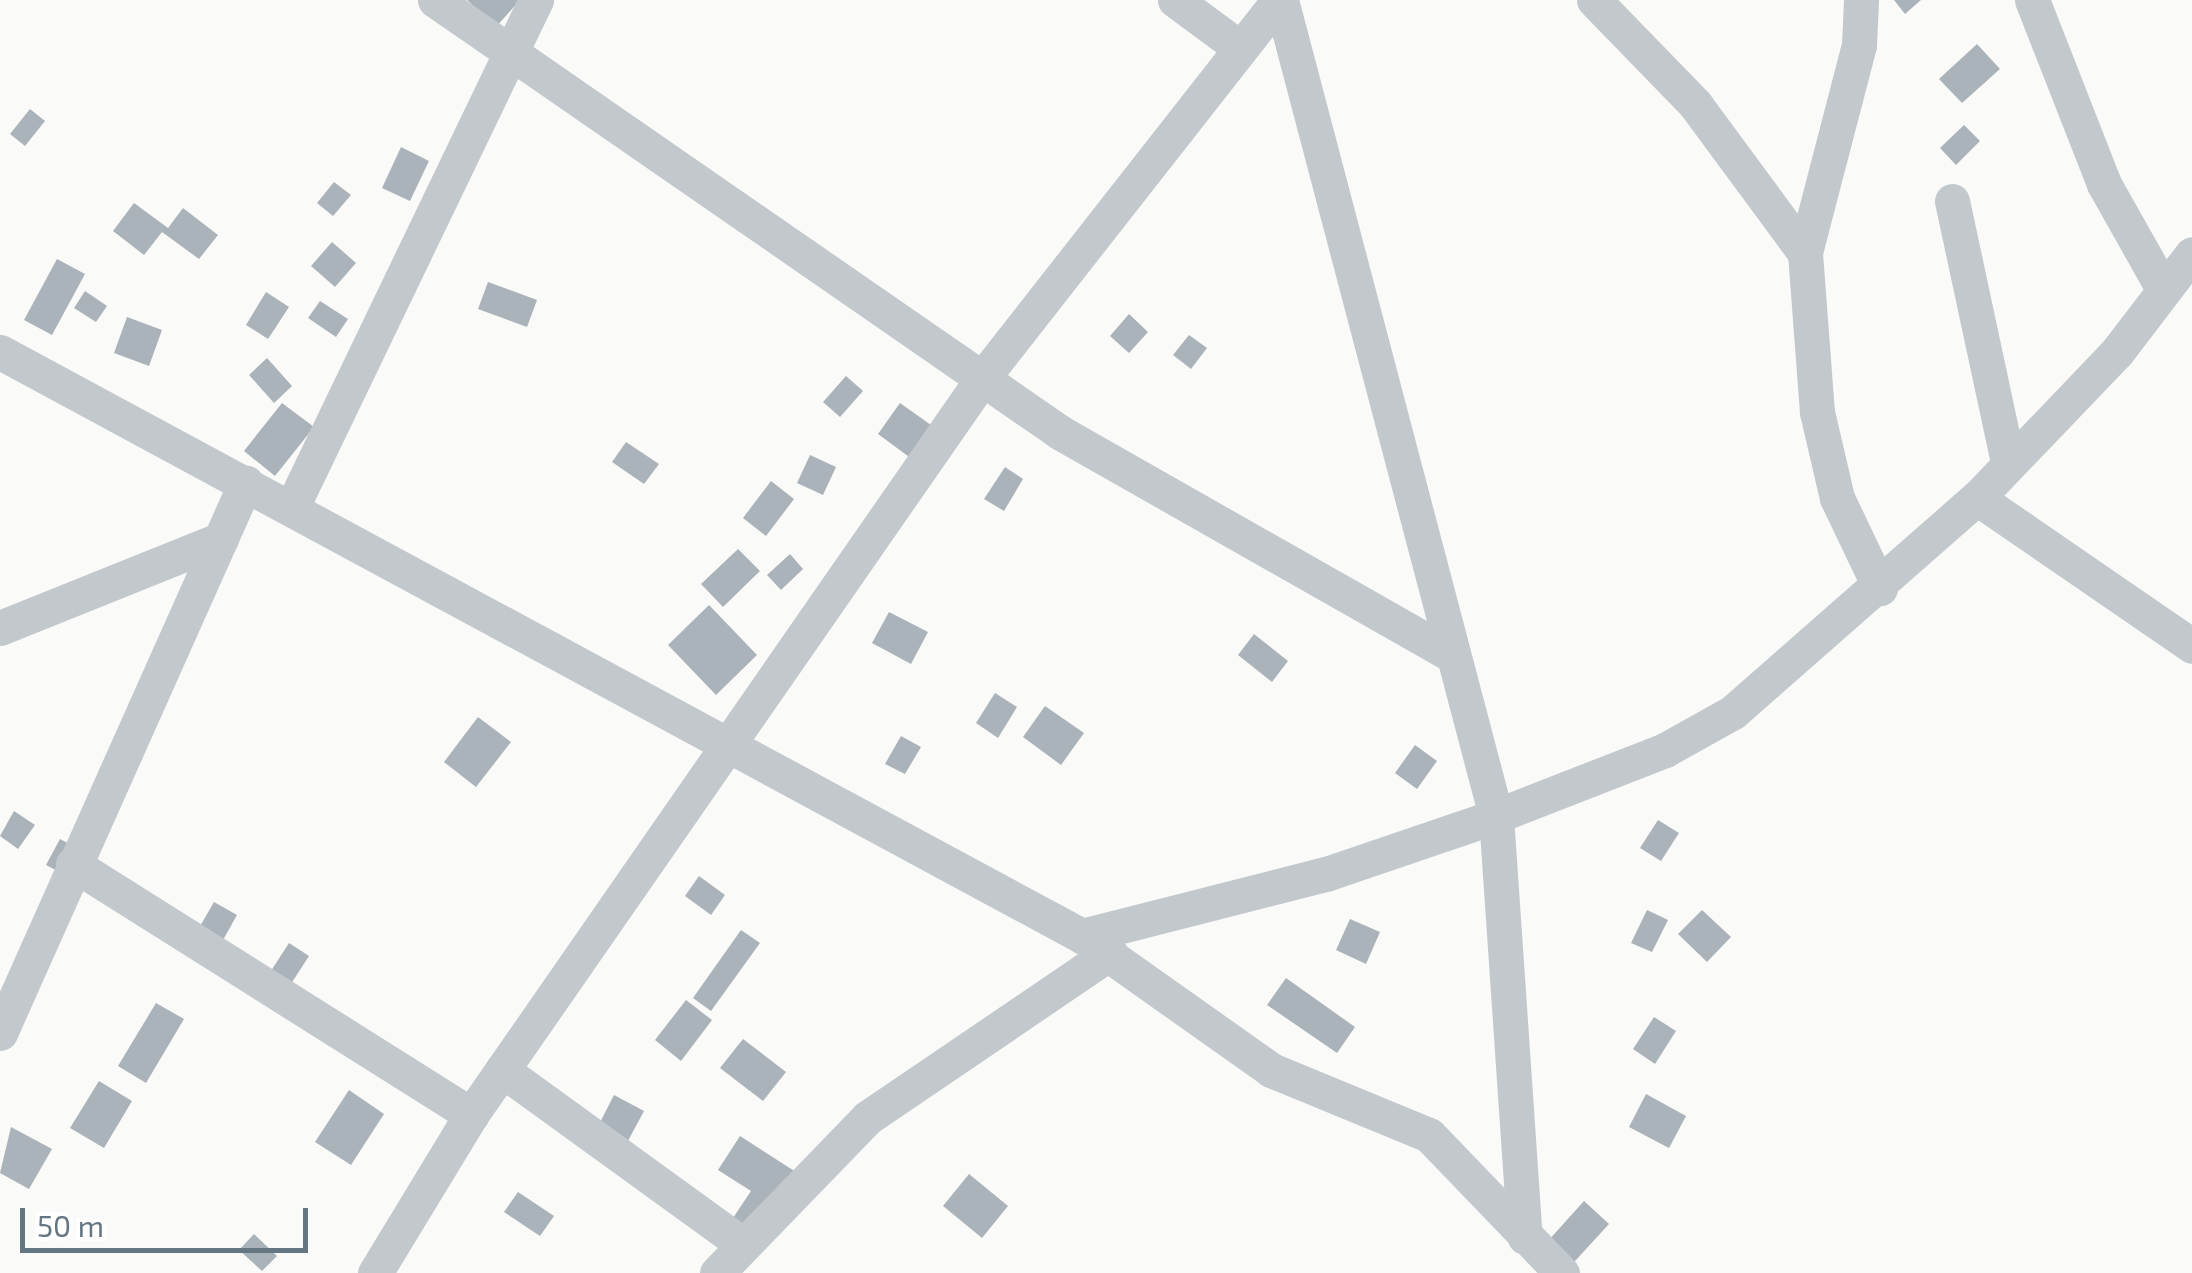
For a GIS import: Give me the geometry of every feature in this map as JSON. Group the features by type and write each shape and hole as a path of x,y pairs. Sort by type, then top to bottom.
{"street":[{"path":"435,0 984,376 1061,433 1446,652"},
{"path":"292,507 536,0"},
{"path":"1175,0 1240,48"},
{"path":"375,1273 471,1115 734,744 984,376 1280,0"},
{"path":"1280,0 1446,652 1496,816 1525,1238"},
{"path":"1594,0 1695,104 1805,253"},
{"path":"1861,0 1859,45 1805,253 1817,412 1837,498 1880,588"},
{"path":"2032,0 2104,184 2162,286"},
{"path":"1952,201 2008,463"},
{"path":"717,1273 867,1118 1096,944 1326,874 1496,816 1665,750 1733,712 1880,588 1977,498 2118,352 2162,286 2192,254"},
{"path":"0,352 734,744 1096,944 1271,1070 1430,1135 1562,1273"},
{"path":"4,1015 246,482"},
{"path":"1977,498 2192,646"},
{"path":"0,628 221,539"},
{"path":"73,864 471,1115"},
{"path":"502,1070 742,1244"}],"building":[{"path":"467,0 520,0 496,27"},
{"path":"1894,0 1921,0 1905,14"},
{"path":"1977,44 2000,69 1962,103 1939,79"},
{"path":"30,109 45,121 25,146 10,134"},
{"path":"1964,125 1980,141 1956,165 1940,148"},
{"path":"401,147 429,161 410,201 382,188"},
{"path":"334,182 351,195 333,216 317,203"},
{"path":"134,203 168,228 183,208 218,235 199,259 162,232 144,255 113,231"},
{"path":"332,242 356,263 335,287 311,266"},
{"path":"57,259 85,274 52,335 24,320"},
{"path":"488,282 537,300 527,327 478,309"},
{"path":"85,291 107,306 96,322 74,308"},
{"path":"266,292 289,307 268,339 246,325"},
{"path":"320,301 348,319 336,337 308,318"},
{"path":"1129,314 1148,332 1129,353 1110,336"},
{"path":"127,317 162,330 149,366 114,353"},
{"path":"1189,335 1207,348 1191,369 1173,355"},
{"path":"267,358 292,386 274,403 249,375"},
{"path":"846,376 863,391 840,417 823,402"},
{"path":"282,403 314,427 275,476 244,451"},
{"path":"900,403 938,430 916,462 878,434"},
{"path":"626,442 659,464 644,484 612,462"},
{"path":"810,455 836,467 823,495 797,483"},
{"path":"1005,467 1023,479 1004,511 984,499"},
{"path":"771,481 794,499 766,536 743,518"},
{"path":"738,549 760,571 723,607 701,584"},
{"path":"790,554 803,569 781,590 767,575"},
{"path":"709,605 757,655 716,695 668,645"},
{"path":"889,612 928,632 911,664 872,643"},
{"path":"1254,634 1288,661 1272,682 1238,655"},
{"path":"995,693 1017,707 998,738 976,723"},
{"path":"1045,706 1084,733 1061,765 1023,737"},
{"path":"478,717 511,742 476,787 444,762"},
{"path":"901,736 921,747 905,774 885,764"},
{"path":"1415,745 1437,761 1417,789 1395,773"},
{"path":"14,811 35,825 18,849 0,836"},
{"path":"1658,820 1679,833 1661,861 1640,848"},
{"path":"60,839 77,848 63,874 46,865"},
{"path":"699,876 725,895 711,915 685,896"},
{"path":"214,902 237,915 218,949 195,935"},
{"path":"1647,910 1668,920 1652,952 1631,943"},
{"path":"1702,910 1731,937 1707,962 1678,934"},
{"path":"1350,919 1380,932 1366,964 1336,950"},
{"path":"741,930 760,943 711,1011 693,998"},
{"path":"289,943 309,956 287,990 267,977"},
{"path":"1286,978 1355,1027 1337,1053 1267,1005"},
{"path":"686,1000 712,1020 681,1061 655,1040"},
{"path":"156,1003 184,1019 146,1083 118,1066"},
{"path":"1654,1017 1676,1031 1655,1064 1633,1049"},
{"path":"743,1039 786,1072 763,1101 720,1068"},
{"path":"99,1081 132,1101 104,1148 70,1128"},
{"path":"349,1090 384,1114 351,1165 315,1142"},
{"path":"1646,1094 1686,1116 1669,1148 1629,1127"},
{"path":"614,1095 644,1111 622,1152 593,1136"},
{"path":"11,1127 52,1149 29,1189 0,1173"},
{"path":"740,1136 799,1174 753,1244 727,1227 751,1191 718,1170"},
{"path":"969,1174 1008,1206 982,1238 943,1206"},
{"path":"518,1192 554,1216 540,1236 504,1212"},
{"path":"1584,1201 1609,1224 1564,1273 1539,1251"},
{"path":"254,1234 277,1256 262,1271 239,1250"}]}
